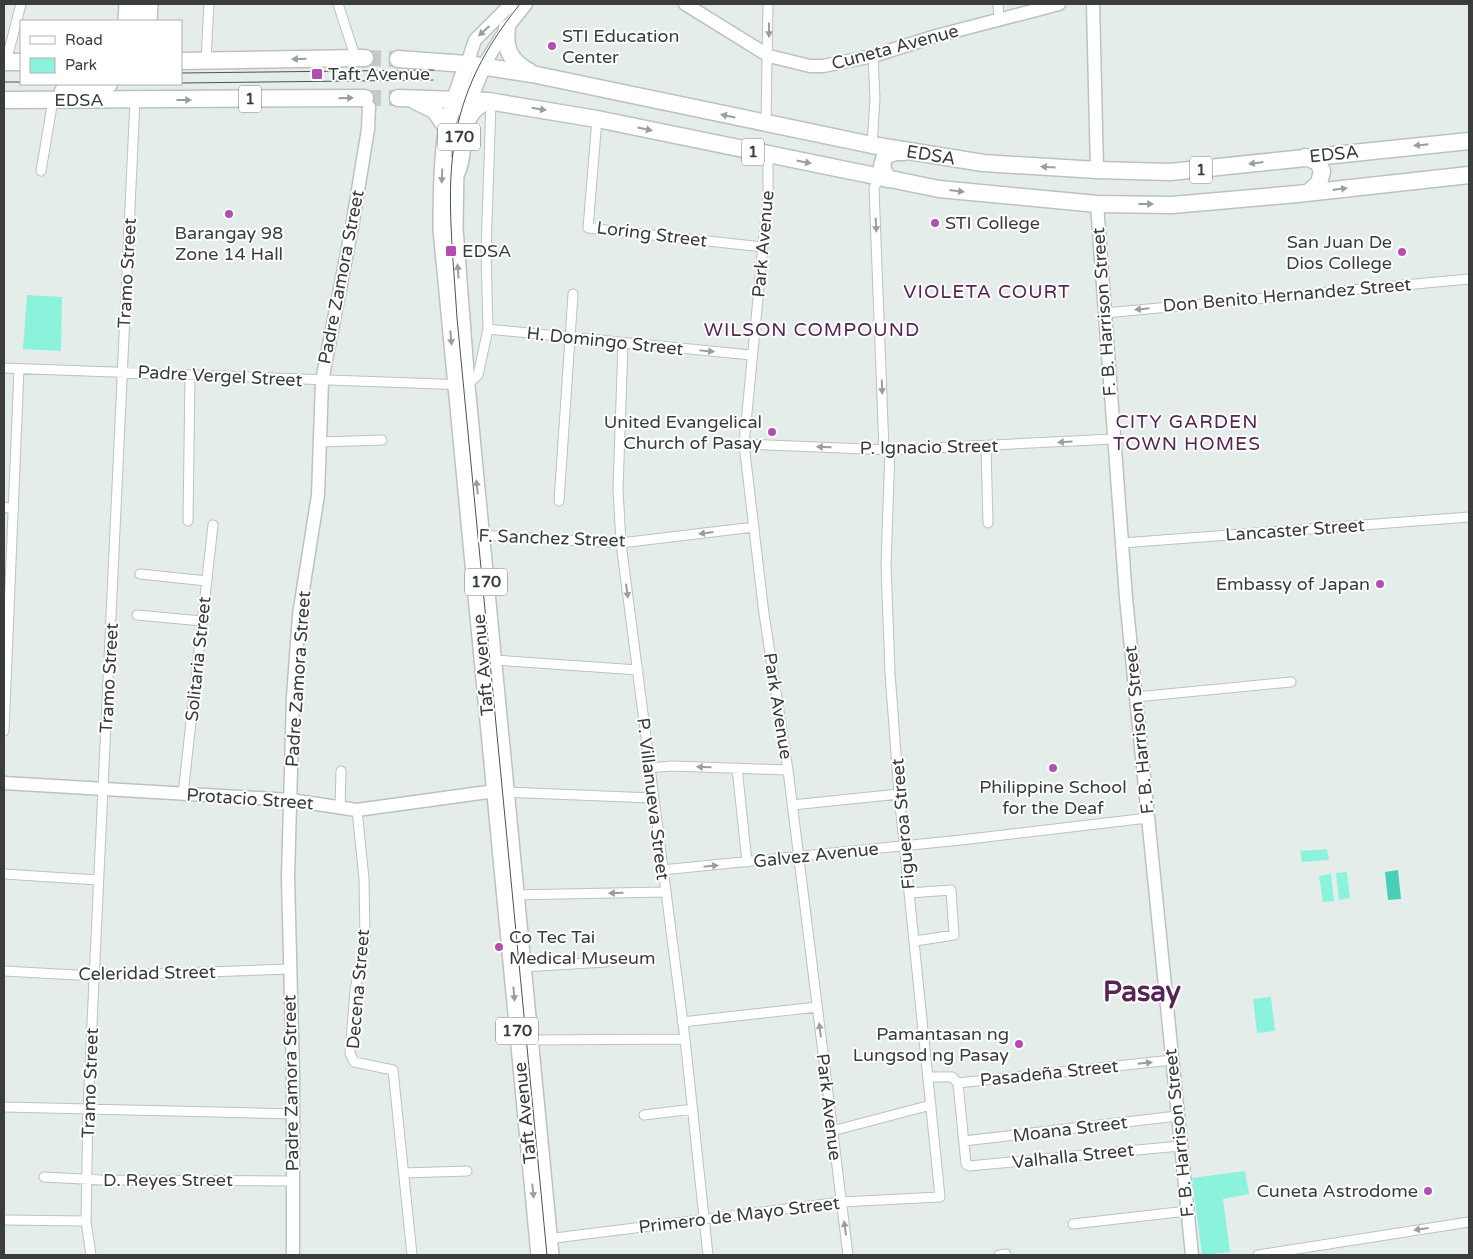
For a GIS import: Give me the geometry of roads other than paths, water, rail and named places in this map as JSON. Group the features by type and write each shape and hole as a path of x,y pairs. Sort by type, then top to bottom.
{"highway":[{"path":"507,28 507,48 511,57 518,65 532,74"},
{"name":"1","path":"182,61 360,59"},
{"name":"EDSA","path":"398,59 475,65 532,74 872,145 983,163 1097,170 1170,172 1469,140"},
{"path":"4,90 76,90 104,85"},
{"name":"EDSA","path":"447,128 438,114 426,105 398,98 462,99 597,118 883,178 984,195 1097,204 1172,205 1308,193 1469,174"},
{"name":"EDSA","path":"4,100 367,103"},
{"path":"455,176 459,169 463,139 469,118 478,105 490,102"},
{"path":"883,178 882,166 885,156 895,152 913,152"},
{"path":"1305,157 1314,159 1322,171 1319,183 1308,193"}],"main road":[{"name":"Taft Avenue","path":"475,65 462,99 447,128 441,172 441,229 461,385 476,535 532,1116 542,1245 551,1255"},
{"name":"Taft Avenue","path":"461,385 455,176 462,99"},
{"name":"Taft Avenue","path":"476,535 494,660 500,791"},
{"name":"Taft Avenue","path":"514,939 523,967 523,1023 530,1040 532,1116"}],"street":[{"path":"10,62 21,4"},
{"path":"206,60 209,4"},
{"path":"338,4 360,59"},
{"name":"Taft Avenue","path":"475,65 475,40 511,4"},
{"name":"Taft Avenue","path":"475,65 526,4"},
{"name":"Cuneta Avenue","path":"685,4 769,56 810,66 823,66 873,56 999,19 1059,4"},
{"path":"766,123 769,56 768,4"},
{"path":"998,4 999,19"},
{"path":"1093,4 1097,170"},
{"path":"872,145 875,99 873,56"},
{"path":"41,171 53,100"},
{"name":"Tramo Street","path":"91,1255 86,1221 88,1110 97,880 104,791 135,100"},
{"path":"461,385 478,375 488,329 487,218 490,102"},
{"name":"Padre Zamora Street","path":"293,1255 292,1181 294,1114 288,877 292,800 292,711 298,626 318,501 322,381 352,227 368,128 367,103"},
{"name":"Loring Street","path":"597,118 588,228 763,247"},
{"name":"Park Avenue","path":"768,155 768,194 751,355 744,444 764,614 788,770 848,1255"},
{"name":"Figueroa Street","path":"883,178 874,188 887,450 887,606 899,794 940,1197"},
{"name":"F. B. Harrison Street","path":"1097,204 1122,543 1192,1255"},
{"name":"Don Benito Hernandez Street","path":"1104,313 1469,279"},
{"path":"560,501 573,294"},
{"name":"H. Domingo Street","path":"488,329 751,355"},
{"name":"P. Villanueva Street","path":"623,343 618,489 621,543 638,670 648,768 685,1039 708,1255"},
{"name":"Padre Vergel Street","path":"4,368 461,385"},
{"path":"4,731 8,551 14,509 19,369"},
{"path":"188,521 190,375"},
{"path":"321,442 382,440"},
{"name":"P. Ignacio Street","path":"744,444 887,450 1113,440"},
{"path":"986,447 988,523"},
{"path":"4,508 14,509"},
{"name":"Lancaster Street","path":"1122,543 1469,517"},
{"name":"Solitaria Street","path":"183,794 213,524"},
{"name":"F. Sanchez Street","path":"476,535 621,543 754,527"},
{"path":"140,574 207,581"},
{"path":"138,615 202,620"},
{"path":"494,660 638,670"},
{"path":"1136,697 1291,682"},
{"path":"648,768 672,766 788,770"},
{"path":"737,768 747,862"},
{"path":"340,807 341,771"},
{"name":"Protacio Street","path":"4,783 104,791 292,800 357,810 500,791"},
{"path":"500,791 652,798"},
{"path":"792,805 899,794"},
{"name":"Decena Street","path":"357,810 364,879 365,940 355,990 350,1053 354,1062 393,1070 412,1255"},
{"name":"Galvez Avenue","path":"662,870 1148,818"},
{"path":"4,874 97,880"},
{"path":"909,893 951,890 954,935 914,941"},
{"path":"510,895 664,892"},
{"path":"523,967 606,962"},
{"name":"Celeridad Street","path":"4,971 94,976 290,969"},
{"path":"682,1022 817,1007"},
{"path":"530,1040 685,1039"},
{"name":"Pasadeña Street","path":"928,1077 952,1077 958,1083 1172,1060"},
{"path":"958,1083 964,1141"},
{"path":"832,1131 931,1105"},
{"path":"4,1106 88,1110 294,1114"},
{"path":"644,1115 693,1109"},
{"name":"Moana Street","path":"964,1141 1177,1116"},
{"name":"Valhalla Street","path":"964,1141 966,1164 974,1166 1180,1146"},
{"path":"404,1173 467,1171"},
{"name":"D. Reyes Street","path":"44,1177 292,1181"},
{"name":"Primero de Mayo Street","path":"542,1245 705,1220 841,1202 940,1197"},
{"path":"1073,1224 1187,1211"},
{"path":"4,1220 86,1221"},
{"path":"1258,1255 1469,1222"}],"tunnel":[{"path":"365,58 398,59"},
{"path":"365,98 398,98"}],"tram line":[{"path":"520,4 492,43 472,80 460,117 453,153 450,191 457,318 547,1255"},
{"path":"182,73 434,70"},
{"path":"182,83 433,80"},
{"path":"4,82 20,82"}],"place":[{"name":"STI Education Center","path":"552,46"},
{"name":"Taft Avenue","path":"317,74"},
{"name":"Barangay 98 Zone 14 Hall","path":"229,214"},
{"name":"STI College","path":"935,223"},
{"name":"EDSA","path":"451,251"},
{"name":"San Juan De Dios College","path":"1402,252"},
{"name":"United Evangelical Church of Pasay","path":"772,432"},
{"name":"Embassy of Japan","path":"1380,584"},
{"name":"Philippine School for the Deaf","path":"1053,768"},
{"name":"Co Tec Tai Medical Museum","path":"499,947"},
{"name":"Pamantasan ng Lungsod ng Pasay","path":"1019,1044"},
{"name":"Cuneta Astrodome","path":"1428,1191"}],"district":[{"name":"VIOLETA COURT","path":"987,292"},
{"name":"WILSON COMPOUND","path":"812,330"},
{"name":"CITY GARDEN TOWN HOMES","path":"1187,433"},
{"name":"Pasay","path":"1142,992"}]}
